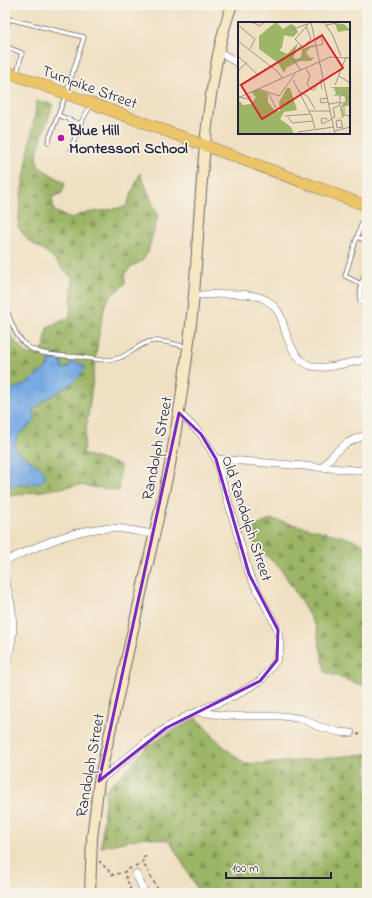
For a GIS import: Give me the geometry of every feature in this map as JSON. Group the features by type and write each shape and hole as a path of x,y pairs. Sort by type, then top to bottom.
{"main road":[{"name":"Randolph Street","path":"90,893 92,838 99,781 170,465 179,413 194,295 205,145 218,51 223,29 232,5"},
{"name":"Turnpike Street","path":"5,71 367,207"}],"street":[{"path":"218,51 238,63"},
{"path":"194,295 241,294 265,300 280,313 289,345 294,355 307,365 319,367 367,359"},
{"name":"Old Randolph Street","path":"99,781 146,742 171,725 234,696 260,681 270,671 277,660 280,648 278,630 249,574 216,459 201,434 179,413"},
{"path":"323,467 334,452 347,442 367,435"},
{"path":"216,459 367,471"},
{"path":"5,561 45,544 79,533 114,528 154,534"},
{"path":"5,580 12,607 14,628 12,645 5,667"},
{"path":"198,712 228,716 283,716 303,719 317,726 340,732 351,733"},
{"path":"136,874 145,893"}],"lane":[{"path":"5,32 9,19 84,37 66,94 48,142"},
{"path":"5,46 22,53 16,75"},
{"path":"70,149 80,124 92,104"},
{"path":"58,115 80,124"},
{"path":"361,284 345,276 367,207"},
{"path":"357,237 367,242"},
{"path":"367,268 361,284 360,301 367,306"},
{"path":"5,304 14,329 20,340 28,348 43,354 114,359 155,341 188,348"}],"path":[{"path":"351,733 367,735"},
{"path":"143,863 142,859 146,856"},
{"path":"98,861 113,875 124,872"}],"highlighted area":[{"path":"179,413 201,434 216,459 249,574 278,630 277,660 260,681 166,728 99,781 116,701"}],"green space":[{"path":"37,101 53,104 37,152 38,166 65,183 62,193 52,197 54,211 72,219 80,214 126,207 140,173 158,216 148,252 142,261 132,266 125,274 125,284 113,294 105,304 98,340 83,454 120,465 119,491 79,485 5,497 5,321 12,338 28,355 44,349 47,328 70,317 73,279 50,255 29,241 18,227 21,196"},
{"path":"271,519 345,537 367,545 367,687 325,672 316,627 282,570 254,544 255,527"},
{"path":"196,718 223,746 245,764 274,763 367,754 367,893 196,893 196,887 170,841 145,837 101,847 106,789 149,745"}],"water":[{"path":"53,356 60,358 63,369 67,368 73,362 84,365 85,369 74,381 39,404 33,410 35,421 20,434 16,441 16,451 43,469 46,478 39,483 9,486 5,481 5,391 24,385 48,367 50,358"}],"place":[{"name":"Blue Hill Montessori School","path":"61,138"}]}
